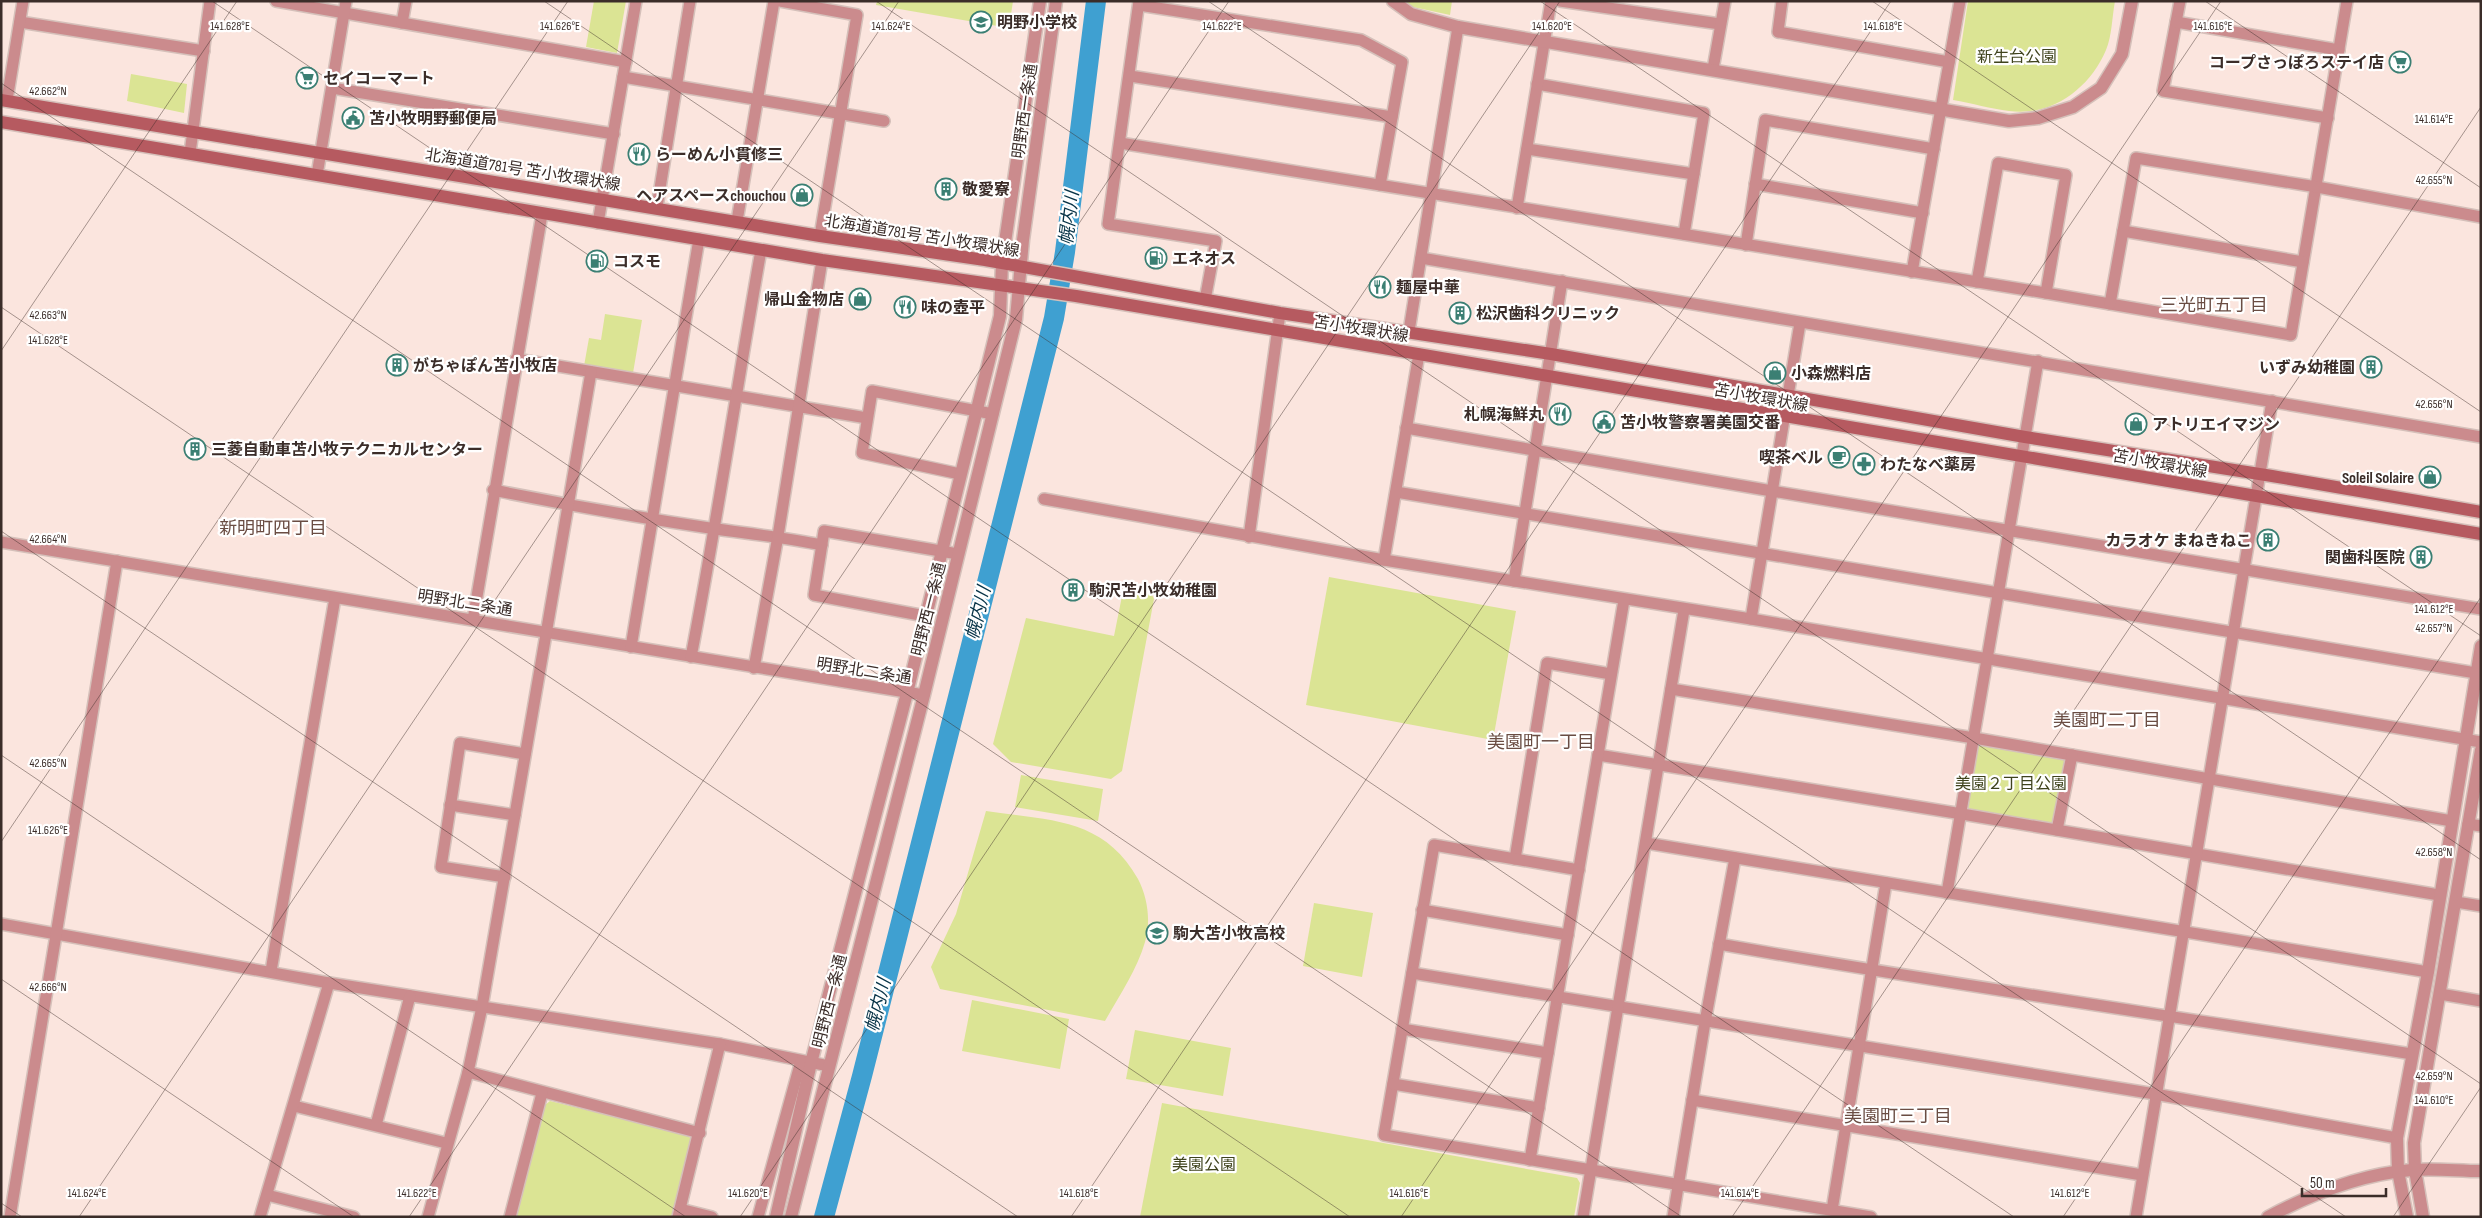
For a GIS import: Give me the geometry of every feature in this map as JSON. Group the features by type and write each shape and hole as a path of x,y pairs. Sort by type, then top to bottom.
{"main road":[{"name":"北海道道781号 苫小牧環状線","path":"4,100 820,236 1039,269"},
{"path":"1,122 760,250 1019,288"},
{"name":"苫小牧環状線","path":"1039,269 1280,313 1551,354 2025,437 2481,512"},
{"name":"苫小牧環状線","path":"1019,288 1076,296 2481,534"}],"street":[{"path":"4,100 23,1"},
{"path":"190,153 210,1"},
{"path":"276,1 626,62"},
{"path":"317,175 346,1"},
{"path":"402,23 406,1"},
{"path":"598,223 636,1"},
{"path":"657,208 690,1"},
{"path":"737,221 774,1"},
{"path":"780,1 857,14 820,236"},
{"name":"明野西一条通","path":"776,1217 806,1062 908,693 925,616 1000,316 1002,263 1040,1"},
{"name":"明野西一条通","path":"791,1217 924,696 1016,319 1020,266 1056,1"},
{"path":"1392,1 1411,14 1458,27 1544,40 2009,121 2038,118 2073,107 2101,88 2122,54 2132,1"},
{"path":"1517,208 1551,1"},
{"path":"1560,1 1720,24"},
{"path":"1713,69 1724,1"},
{"path":"1782,1 1778,32 1949,62"},
{"path":"1912,272 1960,1"},
{"path":"2180,1 2163,91 2328,118"},
{"path":"1120,143 2046,293 2291,335 2347,1"},
{"path":"1206,300 1216,241 1108,224 1139,3 1361,40 1402,62 1380,185"},
{"path":"20,22 204,51"},
{"path":"2176,22 2339,50"},
{"path":"1409,331 1458,27"},
{"path":"1130,76 1392,117"},
{"path":"623,77 884,121"},
{"path":"1537,84 1704,113 1684,234"},
{"path":"332,88 614,134"},
{"path":"1746,245 1766,120 1934,149"},
{"path":"1527,149 1694,174"},
{"path":"2110,304 2136,158 2317,187 2481,217"},
{"path":"1977,282 1998,163 2066,175 2046,293"},
{"path":"1755,184 1923,213"},
{"path":"473,620 542,214"},
{"path":"2123,231 2303,262"},
{"path":"632,646 677,385 699,239"},
{"path":"691,657 716,529 735,395 760,250"},
{"path":"1421,258 2481,437"},
{"path":"754,668 778,536 822,260"},
{"path":"1514,580 1562,281"},
{"path":"1249,537 1280,313"},
{"path":"1750,619 1786,396 1800,323"},
{"path":"1384,560 1419,354"},
{"path":"516,360 677,385 867,418"},
{"path":"1947,893 2038,361"},
{"path":"428,1217 446,1143 468,1072 482,1007 591,372"},
{"path":"960,474 862,453 872,391 993,414"},
{"path":"2136,1217 2155,1094 2235,631 2254,496 2272,401"},
{"path":"1406,428 2481,609"},
{"path":"494,490 568,505 716,529 778,536 822,545"},
{"path":"1396,492 2235,631 2476,673"},
{"path":"1044,499 1384,560 1514,580 1684,610 1750,619 2481,742"},
{"path":"925,616 814,595 824,531 958,554"},
{"name":"明野北二条通","path":"1,542 924,696"},
{"path":"10,1217 58,933 117,561"},
{"path":"271,971 335,598"},
{"path":"1530,1160 1624,600"},
{"path":"1583,1217 1684,610"},
{"path":"2407,1217 2398,1171 2397,1138 2428,972 2481,646"},
{"path":"1515,859 1548,663 1612,674"},
{"path":"1671,689 1974,738 2452,821"},
{"path":"505,877 441,867 460,743 525,754"},
{"path":"2423,1217 2415,1170 2414,1143 2481,750"},
{"path":"1598,755 1962,814 2440,895"},
{"path":"2057,830 2072,755"},
{"path":"450,805 515,815"},
{"path":"2468,824 2481,826"},
{"path":"1646,842 2428,972"},
{"path":"1579,870 1434,845 1384,1135 1871,1217"},
{"path":"1673,1217 1705,1022 1735,858"},
{"path":"1832,1210 1886,883"},
{"path":"2456,902 2481,906"},
{"path":"1422,910 1568,935"},
{"path":"1,924 271,971 329,983 720,1044 829,1066"},
{"path":"1719,944 1871,971 2170,1015 2412,1054"},
{"path":"1412,973 1858,1048 2155,1094 2397,1138"},
{"path":"260,1217 329,983"},
{"path":"2440,994 2481,1001"},
{"path":"376,1125 410,996"},
{"path":"1402,1029 1548,1053"},
{"path":"712,1217 679,1213 700,1133 720,1044"},
{"path":"758,1217 806,1062"},
{"path":"468,1072 700,1133"},
{"path":"1393,1084 1539,1108"},
{"path":"510,1217 542,1093"},
{"path":"1692,1100 2142,1175"},
{"path":"294,1106 446,1143"},
{"path":"2268,1217 2305,1197 2350,1181 2398,1171 2481,1171"},
{"path":"267,1195 354,1217"}],"green space":[{"path":"594,1 626,1 617,53 586,47"},
{"name":"明野小学校","path":"877,1 1013,1 1009,28 876,5"},
{"path":"1404,1 1452,1 1450,15 1413,7"},
{"name":"新生台公園","path":"1968,1 2115,1 2108,45 2099,64 2090,76 2080,88 2068,97 2040,109 2025,112 2002,110 1953,100"},
{"path":"131,74 187,84 184,113 127,101"},
{"path":"605,314 642,320 633,373 584,366 589,338 601,340"},
{"path":"1329,577 1516,611 1493,740 1306,705"},
{"path":"1124,586 1150,591 1154,599 1122,771 1111,779 1011,762 993,744 1026,618 1114,636"},
{"name":"美園２丁目公園","path":"1974,738 2072,755 2057,830 1962,814"},
{"path":"1021,775 1103,789 1098,821 1015,807"},
{"path":"986,811 1053,821 1091,833 1108,844 1124,859 1138,879 1148,910 1147,934 1133,973 1105,1021 940,989 931,967 956,914"},
{"path":"1314,903 1373,913 1362,977 1303,966"},
{"path":"972,1000 1069,1019 1060,1069 962,1051"},
{"path":"1135,1030 1231,1048 1223,1096 1126,1079"},
{"path":"550,1101 689,1135 691,1142 671,1217 515,1217 545,1105"},
{"name":"美園公園","path":"1162,1103 1577,1178 1580,1183 1574,1217 1140,1217"}],"waterway":[{"name":"幌内川","path":"824,1217 862,1076 1054,318 1065,252 1096,1"}],"place":[{"name":"明野小学校","path":"981,22"},
{"name":"コープさっぽろステイ店","path":"2400,62"},
{"name":"セイコーマート","path":"307,78"},
{"name":"苫小牧明野郵便局","path":"353,118"},
{"name":"らーめん小貫修三","path":"639,154"},
{"name":"敬愛寮","path":"946,189"},
{"name":"ヘアスペースchouchou","path":"802,195"},
{"name":"エネオス","path":"1156,258"},
{"name":"コスモ","path":"597,261"},
{"name":"麺屋中華","path":"1380,287"},
{"name":"帰山金物店","path":"860,299"},
{"name":"味の壺平","path":"905,307"},
{"name":"松沢歯科クリニック","path":"1460,313"},
{"name":"がちゃぽん苫小牧店","path":"397,365"},
{"name":"いずみ幼稚園","path":"2371,367"},
{"name":"小森燃料店","path":"1775,373"},
{"name":"札幌海鮮丸","path":"1560,414"},
{"name":"苫小牧警察署美園交番","path":"1604,422"},
{"name":"アトリエイマジン","path":"2136,424"},
{"name":"三菱自動車苫小牧テクニカルセンター","path":"195,449"},
{"name":"喫茶ベル","path":"1839,457"},
{"name":"わたなべ薬房","path":"1864,464"},
{"name":"Soleil Solaire","path":"2430,477"},
{"name":"カラオケ まねきねこ","path":"2268,540"},
{"name":"関歯科医院","path":"2421,557"},
{"name":"駒沢苫小牧幼稚園","path":"1073,590"},
{"name":"駒大苫小牧高校","path":"1157,933"}],"district":[{"name":"三光町五丁目","path":"2214,305"},
{"name":"新明町四丁目","path":"273,528"},
{"name":"美園町二丁目","path":"2107,720"},
{"name":"美園町一丁目","path":"1541,742"},
{"name":"美園町三丁目","path":"1898,1116"}]}
